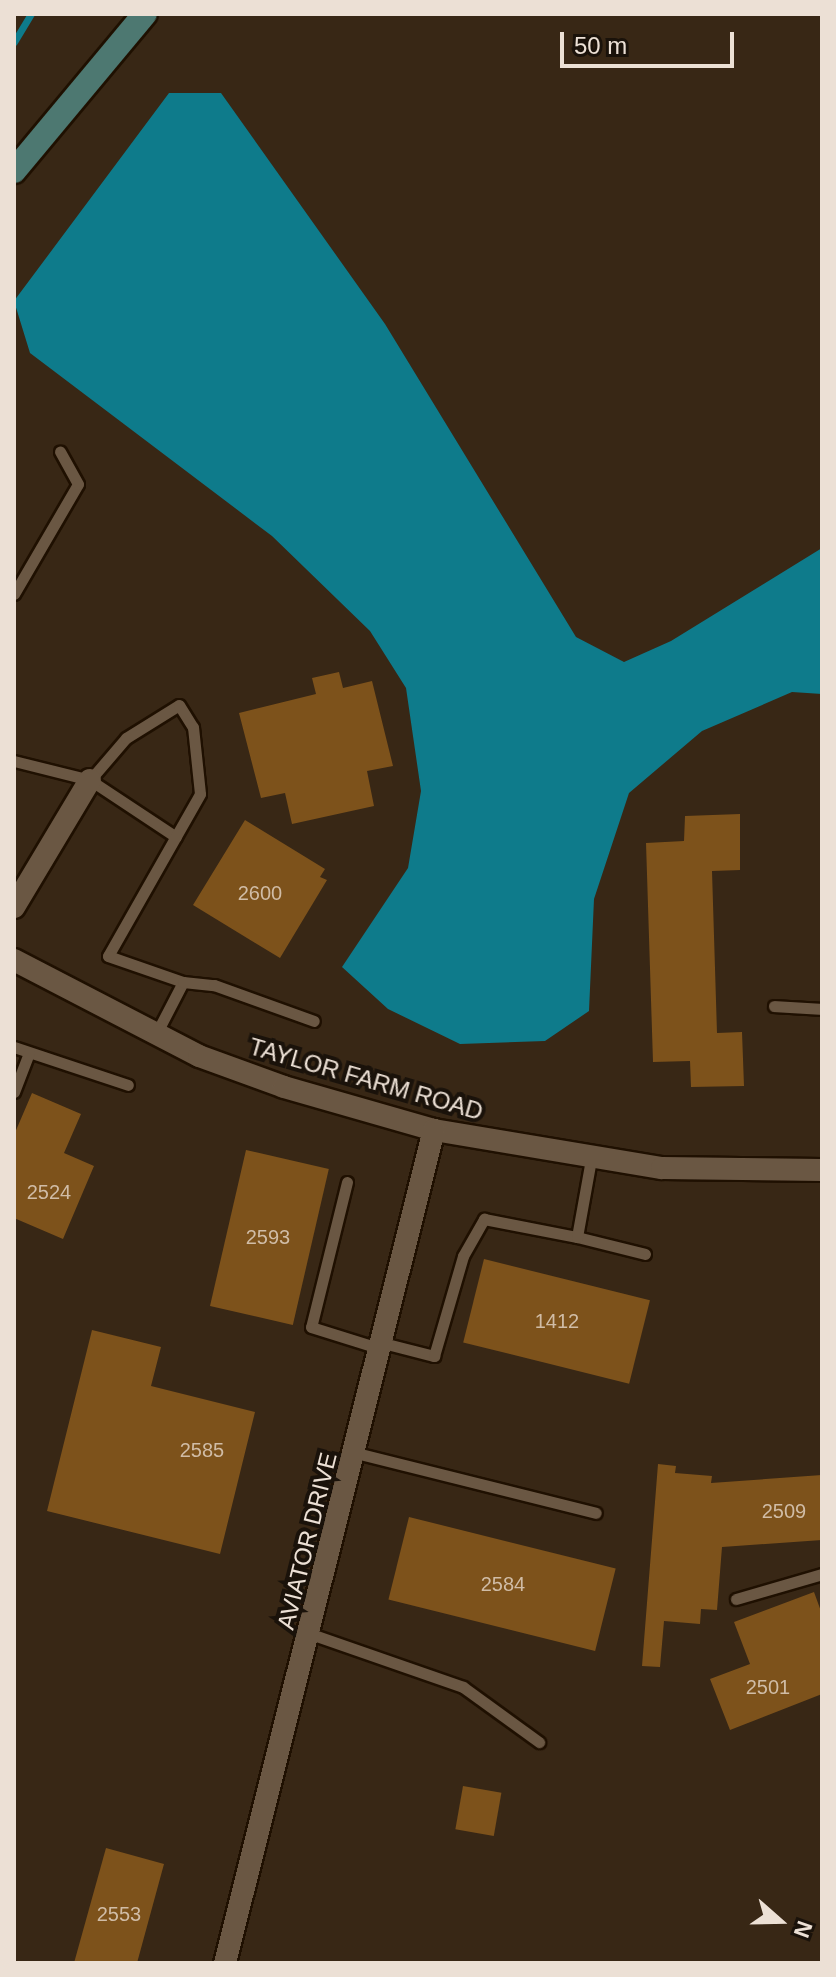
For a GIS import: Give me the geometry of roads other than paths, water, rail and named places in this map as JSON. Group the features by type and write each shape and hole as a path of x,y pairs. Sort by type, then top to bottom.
{"street":[{"path":"14,171 145,14"},
{"path":"14,907 90,780"},
{"name":"TAYLOR FARM ROAD","path":"14,960 156,1034 284,1087 434,1130 591,1159 748,1173 822,1170"},
{"name":"AVIATOR DRIVE","path":"225,1963 311,1634 434,1130"}],"lane":[{"path":"14,594 78,484 60,452"},
{"path":"90,780 126,738 179,705 193,727 200,794 108,956 183,982 214,985 314,1021"},
{"path":"14,761 90,780 176,837"},
{"path":"156,1034 183,982"},
{"path":"774,1006 822,1009"},
{"path":"14,1047 128,1085"},
{"path":"14,1092 29,1053"},
{"path":"577,1237 591,1159"},
{"path":"347,1182 311,1327 382,1346 434,1356 463,1256 484,1219 645,1254"},
{"path":"356,1453 596,1513"},
{"path":"736,1599 822,1574"},
{"path":"311,1634 463,1687 539,1742"}],"water":[{"path":"169,93 221,93 385,324 576,637 624,662 671,641 822,548 822,694 792,692 702,731 629,793 594,899 589,1011 545,1041 460,1044 388,1009 342,967 408,868 421,791 406,688 370,631 272,536 30,353 14,301"}],"waterway":[{"path":"14,42 31,14"}]}
